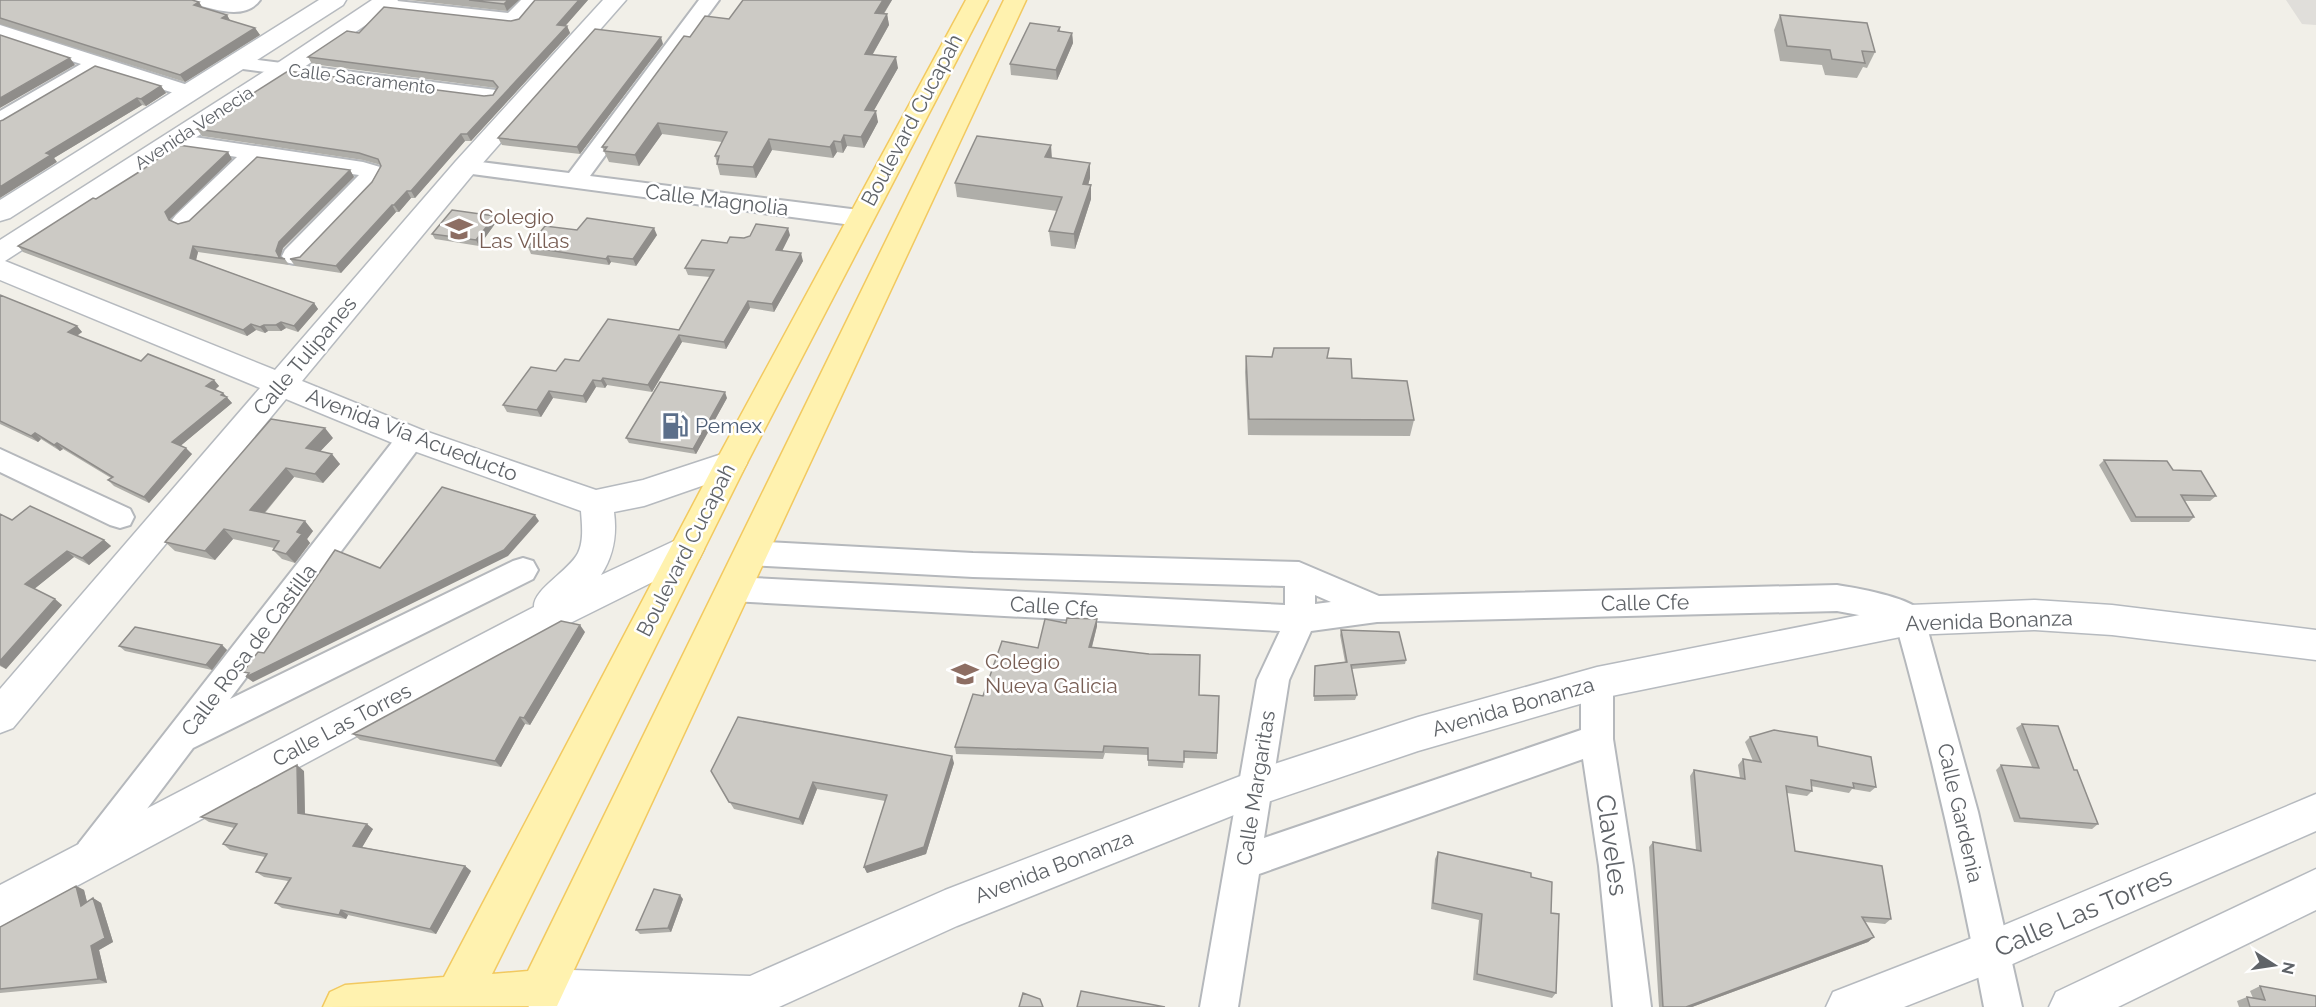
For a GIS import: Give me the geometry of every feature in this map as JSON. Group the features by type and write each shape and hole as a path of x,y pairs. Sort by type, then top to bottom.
{"main road":[{"name":"Boulevard Cucapah","path":"455,1002 731,463 859,218 977,0"},
{"name":"Boulevard Cucapah","path":"537,999 1015,0"},
{"path":"345,1007 537,999"}],"street":[{"path":"201,0 234,7 250,0"},
{"name":"Avenida Venecia","path":"0,212 335,0"},
{"path":"383,2 513,20 532,0"},
{"name":"Calle Tulipanes","path":"5,701 280,385 465,167 615,0"},
{"path":"575,181 710,0"},
{"name":"Avenida Venecia","path":"0,253 285,69 383,2"},
{"path":"0,31 190,92"},
{"path":"0,120 98,63"},
{"name":"Calle Sacramento","path":"235,63 488,95"},
{"path":"174,141 372,172 367,182 294,256"},
{"path":"184,220 255,153"},
{"name":"Calle Magnolia","path":"465,167 859,218"},
{"name":"Avenida Vía Acueducto","path":"0,269 411,438 596,503"},
{"name":"Calle Rosa de Castilla","path":"86,862 411,438"},
{"path":"0,460 120,517"},
{"path":"527,627 591,565 598,547 601,526 596,503 644,493 731,463"},
{"name":"Calle Las Torres","path":"0,907 527,627 687,549"},
{"name":"Calle Cfe","path":"750,553 1005,566 1299,574 1377,609"},
{"path":"820,594 830,557"},
{"path":"181,738 523,570"},
{"name":"Calle Margaritas","path":"1219,1007 1273,680 1301,619 1299,574"},
{"name":"Calle Cfe","path":"732,589 1301,619 1377,609 1837,598 1859,600 1890,609 1910,621"},
{"name":"Avenida Bonanza","path":"537,999 738,1002 945,910 1256,788 1418,734 1596,683 1910,621 2035,615 2112,620 2316,645"},
{"name":"Calle Gardenia","path":"1910,621 1930,688 2003,1007"},
{"name":"Claveles","path":"1596,683 1597,739 1616,866 1632,1007"},
{"path":"1244,861 1597,739"},
{"name":"Calle Las Torres","path":"1848,1007 1992,951 2316,812"},
{"path":"2071,1007 2316,889"}],"shaded area":[{"path":"2286,0 2316,0 2316,25 2302,24"}],"building":[{"path":"0,0 192,0 199,2 194,5 227,15 222,18 255,28 180,75 0,18"},
{"path":"469,0 508,0 504,4"},
{"path":"535,0 579,0 557,25 567,26 467,134 461,134 411,191 407,191 392,205 336,266 290,259 300,257 372,182 381,166 378,159 359,153 197,129 288,71 484,96 493,95 498,87 493,81 308,57 347,31 359,33 384,7 511,21 519,19"},
{"path":"743,0 883,0 875,13 887,14 865,54 896,57 865,110 876,111 861,137 844,135 841,142 834,141 830,147 769,139 753,167 717,164 719,156 715,156 727,132 658,123 635,155 604,151 607,147 602,147 684,36 690,37 705,16 729,19"},
{"path":"1780,15 1867,23 1875,52 1862,51 1865,63 1832,59 1830,50 1787,46"},
{"path":"1030,23 1060,27 1058,31 1072,33 1056,70 1010,64"},
{"path":"595,29 661,37 577,147 498,138"},
{"path":"0,35 70,58 0,98"},
{"path":"95,66 161,86 46,153 51,155 0,187 0,121"},
{"path":"977,136 1051,145 1045,157 1090,163 1083,184 1091,185 1074,234 1049,231 1062,197 955,183"},
{"path":"178,145 228,152 165,212 169,220 178,224 189,221 257,157 350,170 279,242 276,251 279,257 285,259 193,246 190,258 314,303 294,326 281,322 260,327 251,324 243,330 18,246 93,198 96,199 139,172"},
{"path":"452,210 495,216 476,240 432,234"},
{"path":"587,218 654,228 633,259 608,256 606,259 528,247 545,226 577,230"},
{"path":"756,224 788,228 776,250 801,253 772,304 748,301 724,342 679,335 648,385 603,378 601,381 593,380 583,396 549,391 537,410 503,405 531,367 556,371 565,359 579,361 608,319 679,330 714,270 685,268 702,240 727,243 730,237 744,238 750,236"},
{"path":"0,295 77,326 68,332 141,361 148,354 214,380 206,386 227,397 172,442 186,448 144,497 108,480 113,477 57,443 54,445 35,433 31,436 0,421"},
{"path":"1274,348 1329,348 1327,358 1351,359 1352,378 1407,381 1414,420 1249,419 1246,356 1272,357"},
{"name":"Pemex","path":"660,382 725,392 693,449 626,438"},
{"path":"271,419 325,428 306,448 332,454 315,474 286,468 250,510 305,521 297,532 302,534 286,554 273,550 279,541 224,529 205,551 165,542"},
{"path":"2104,460 2167,461 2173,470 2201,471 2216,496 2181,495 2194,517 2136,517"},
{"path":"442,487 535,515 504,550 246,677 249,673 243,672 258,652 264,653 335,550 380,568"},
{"path":"30,506 104,540 82,558 67,551 25,584 55,599 0,661 0,514 12,520"},
{"path":"1067,618 1097,619 1089,647 1149,654 1200,655 1199,695 1219,696 1217,753 1184,751 1184,762 1148,760 1148,748 1104,746 1103,752 955,747 973,694 983,696 1002,641 1038,648 1045,619 1066,623"},
{"path":"561,621 580,625 524,718 520,717 495,761 353,734"},
{"path":"135,627 222,645 206,665 119,646"},
{"path":"1341,630 1399,632 1406,660 1351,665 1357,695 1314,696 1315,666 1347,662"},
{"path":"738,717 952,756 924,847 864,867 887,795 813,782 799,819 729,802 711,771"},
{"path":"2022,724 2058,726 2074,770 2077,770 2098,824 2020,818 2001,765 2039,768"},
{"path":"1774,730 1817,737 1818,746 1871,757 1876,787 1853,783 1854,788 1811,780 1812,791 1786,786 1795,851 1882,866 1891,919 1862,917 1874,937 1686,1007 1663,1007 1653,842 1701,851 1694,770 1745,779 1743,759 1761,762 1750,737"},
{"path":"297,765 298,813 367,824 353,846 465,866 430,929 341,910 339,915 275,903 291,878 256,872 267,854 223,844 237,824 201,817"},
{"path":"1438,852 1531,873 1531,877 1552,882 1551,913 1559,914 1556,993 1477,974 1482,914 1433,903"},
{"path":"76,886 81,906 93,898 105,938 91,946 98,979 0,989 0,927"},
{"path":"654,889 680,895 668,928 636,930"},
{"path":"2260,986 2316,996 2316,1007 2250,1007 2247,997 2265,1000"},
{"path":"1081,991 1165,1007 1077,1007"},
{"path":"1023,993 1040,999 1043,1007 1019,1007"}],"place":[{"name":"Colegio Las Villas","path":"459,229"},
{"name":"Pemex","path":"675,426"},
{"name":"Colegio Nueva Galicia","path":"965,674"}]}
